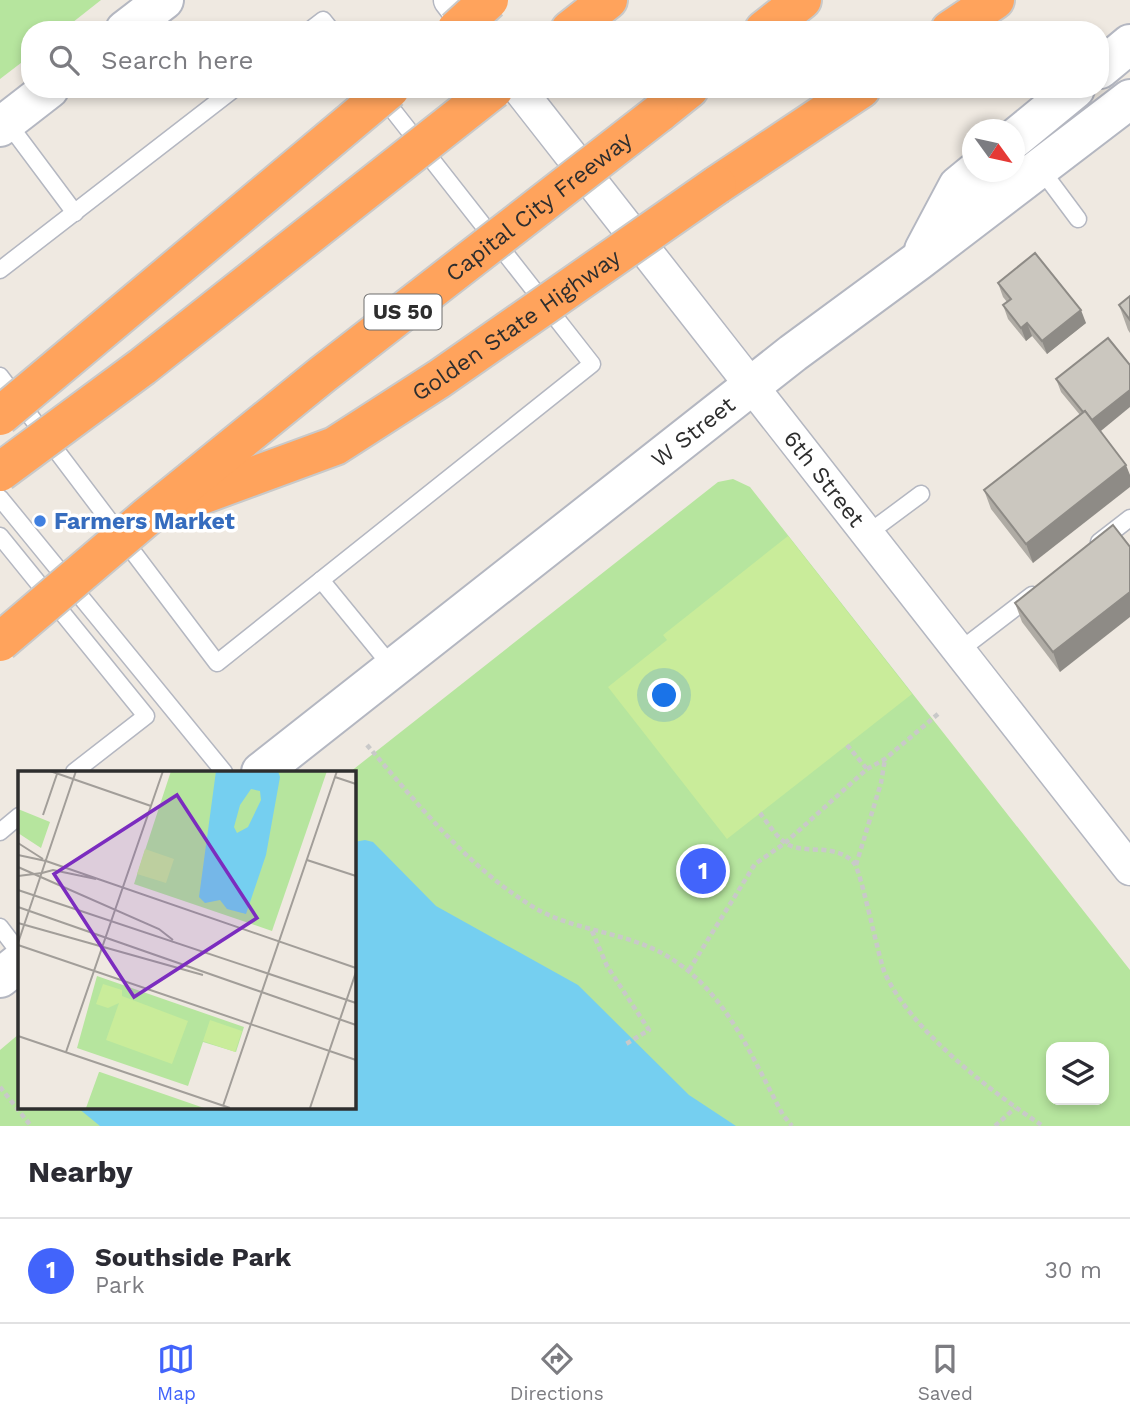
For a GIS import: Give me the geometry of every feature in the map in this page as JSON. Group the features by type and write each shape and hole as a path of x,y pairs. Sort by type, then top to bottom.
{"highway":[{"path":"466,21 489,0"},
{"path":"775,21 802,0"},
{"path":"964,21 995,0"},
{"path":"0,416 379,98"},
{"path":"0,472 142,367 483,98"},
{"name":"Capital City Freeway","path":"0,642 149,515 323,374 677,98"},
{"name":"Golden State Highway","path":"149,515 334,446 439,379 847,98"}],"main road":[{"path":"137,21 164,0"},
{"path":"1109,62 1130,44"},
{"path":"4,125 38,98"},
{"path":"1025,130 1064,98"},
{"name":"W Street","path":"262,771 751,385 1130,99"},
{"path":"918,261 958,186 963,182"},
{"path":"0,978 18,964"}],"street":[{"path":"450,0 466,21"},
{"name":"6th Street","path":"526,98 1130,869"}],"lane":[{"path":"0,270 222,98"},
{"path":"0,376 217,663 592,363 384,98"},
{"path":"4,125 75,213"},
{"path":"1040,168 1078,219"},
{"path":"867,534 920,494"},
{"path":"0,498 223,771"},
{"path":"1088,551 1130,518"},
{"path":"0,536 146,716 80,768"},
{"path":"321,580 393,668"},
{"path":"959,651 1046,583"},
{"path":"0,832 18,817"},
{"path":"0,927 18,951"}],"path":[{"path":"689,970 755,864 785,843 867,769 885,759 938,714"},
{"path":"367,745 405,790 481,868 509,891 537,909 665,953 689,970 714,995 735,1025 783,1115 792,1126"},
{"path":"848,745 867,769"},
{"path":"885,759 881,783 856,865 875,944 885,973 904,1004 929,1036 1015,1108 1043,1126"},
{"path":"760,813 785,843 796,848 832,852 844,856 856,865"},
{"path":"592,930 607,966 649,1030 626,1044"},
{"path":"0,1087 31,1126"},
{"path":"995,1126 1015,1108"}],"green space":[{"path":"0,0 101,0 74,21 21,21 21,63 0,79"},
{"path":"733,479 750,487 1130,970 1130,1126 0,1126 0,1050 18,1035 18,1108 355,1108 355,771 351,771 718,482"},
{"path":"788,536 912,694 727,839 608,687 667,640 663,635"}],"water":[{"path":"355,842 373,842 436,906 578,985 689,1095 736,1126 100,1126 78,1108 355,1108"}],"building":[{"path":"1035,253 1081,310 1042,341 1027,323 1021,328 1003,305 1011,299 998,283"},
{"path":"1130,296 1130,320 1119,305"},
{"path":"1108,338 1130,365 1130,390 1092,420 1056,379"},
{"path":"1085,411 1126,465 1026,544 984,490"},
{"path":"1113,525 1130,547 1130,592 1053,652 1015,603"}],"place":[{"name":"Farmers Market","path":"40,521"},
{"name":"Southside Park","path":"703,871"}]}
